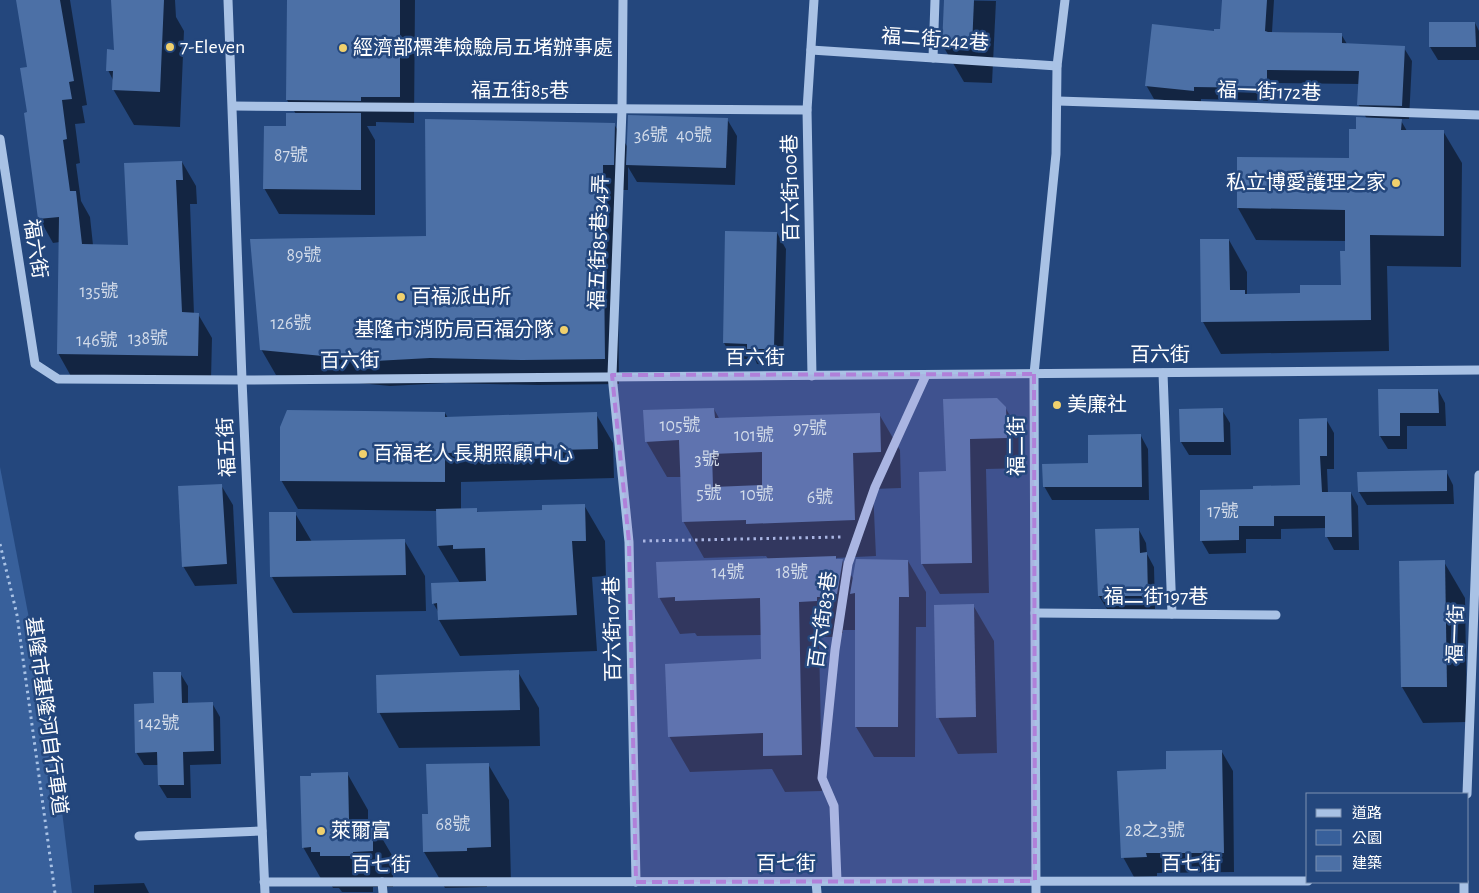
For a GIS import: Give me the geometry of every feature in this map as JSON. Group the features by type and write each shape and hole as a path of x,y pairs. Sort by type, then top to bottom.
{"street":[{"name":"福五街","path":"228,0 242,380 265,893"},
{"name":"福五街85巷34弄","path":"612,375 622,109 623,0"},
{"name":"百六街100巷","path":"812,376 807,110 814,0"},
{"path":"933,58 935,0"},
{"name":"福二街","path":"1036,893 1034,374 1056,154 1057,66 1065,0"},
{"name":"福二街242巷","path":"811,50 1057,66"},
{"name":"福一街172巷","path":"1058,101 1479,115"},
{"name":"福五街85巷","path":"232,106 807,110"},
{"name":"福六街","path":"0,140 35,364"},
{"name":"百六街","path":"35,364 58,379 242,380 612,375 812,376 1479,370"},
{"path":"1163,373 1172,614"},
{"name":"百六街107巷","path":"612,375 629,542 636,882"},
{"name":"百六街83巷","path":"837,882 834,806 822,778 835,650 848,564 875,487 926,375"},
{"name":"福一街","path":"1467,793 1479,475"},
{"name":"福二街197巷","path":"1035,613 1276,615"},
{"path":"139,836 262,831"},
{"name":"百七街","path":"264,882 1306,881"},
{"path":"382,882 383,893"},
{"path":"511,882 511,893"},
{"path":"816,882 817,893"}],"path":[{"path":"629,542 857,537"},
{"name":"基隆市基隆河自行車道","path":"0,544 17,615 55,893"}],"highlighted area":[{"path":"1034,374 1035,881 636,882 629,542 612,375"}],"green space":[{"path":"0,467 55,754 72,893 0,893"}],"building":[{"path":"16,0 60,0 74,81 69,82 72,99 62,100 67,139 63,140 70,191 76,191 82,244 128,245 124,163 182,161 183,180 176,180 182,312 199,313 198,356 57,354 59,217 38,219 24,113 27,112 20,68 27,67"},
{"path":"111,0 164,0 160,92 112,90 113,71 106,71 107,49 114,50"},
{"name":"經濟部標準檢驗局五堵辦事處","path":"287,0 400,0 400,97 361,97 361,101 286,100"},
{"path":"944,0 974,0 972,47 942,46"},
{"path":"1222,0 1267,0 1265,31 1268,32 1342,33 1342,43 1405,46 1402,106 1357,105 1359,71 1267,70 1267,88 1194,87 1194,91 1145,86 1152,24 1214,31 1214,29 1220,29"},
{"path":"1429,22 1475,22 1476,47 1429,47"},
{"path":"286,113 361,113 361,190 263,189 264,126 286,126"},
{"path":"628,115 728,118 726,168 626,165"},
{"path":"1356,117 1402,119 1401,130 1444,130 1444,236 1370,235 1371,320 1201,322 1200,239 1229,239 1230,290 1245,290 1245,294 1300,293 1300,285 1341,285 1340,251 1345,251 1345,210 1237,208 1237,157 1349,158 1349,129 1356,129"},
{"path":"425,119 615,123 614,165 603,165 605,359 430,358 375,361 260,350 250,239 426,236"},
{"path":"725,231 777,232 774,347 747,349 747,344 723,343"},
{"path":"1378,389 1438,389 1439,413 1400,413 1400,436 1379,436"},
{"path":"997,398 1006,407 1007,438 970,439 972,563 921,564 919,472 946,471 943,399"},
{"path":"714,408 715,418 880,413 881,452 853,453 855,520 746,524 746,520 682,522 679,440 645,442 643,410","holes":["762,452 762,485 713,487 712,454"]},
{"path":"1223,408 1224,442 1180,442 1179,409"},
{"name":"百福老人長期照顧中心","path":"287,410 445,412 445,417 597,412 598,449 445,453 445,482 280,481 280,427"},
{"path":"1327,418 1327,456 1320,456 1322,492 1351,492 1352,537 1325,537 1325,516 1274,516 1274,526 1239,526 1239,540 1200,541 1200,490 1253,489 1253,486 1300,485 1299,419"},
{"path":"1141,434 1142,487 1043,487 1042,464 1088,463 1088,435"},
{"path":"1447,470 1447,491 1358,492 1357,472"},
{"path":"222,484 227,564 182,567 178,486"},
{"path":"585,504 586,541 572,541 577,615 438,620 437,603 432,604 431,583 486,581 485,548 453,549 453,545 437,546 436,509 477,508 477,512 542,510 542,505"},
{"path":"269,512 296,512 296,541 405,539 406,575 270,577"},
{"path":"1139,528 1140,553 1147,552 1148,596 1098,596 1095,529"},
{"path":"836,556 836,559 843,559 837,594 817,597 817,601 799,602 802,755 763,756 763,733 668,737 665,664 761,659 760,598 675,601 675,597 658,598 656,562"},
{"path":"856,559 908,560 909,597 899,597 898,727 855,727 855,593 850,594"},
{"path":"1445,560 1447,687 1401,687 1399,561"},
{"path":"974,604 976,717 936,718 934,605"},
{"path":"519,670 520,710 377,713 376,675"},
{"path":"153,672 181,672 182,703 213,702 214,751 183,752 184,785 158,785 157,752 135,753 134,704 154,703"},
{"path":"1222,750 1224,853 1146,853 1147,857 1121,858 1117,771 1166,769 1166,751"},
{"path":"489,763 491,847 467,848 467,851 423,852 422,814 428,814 426,764"},
{"path":"348,772 349,820 373,820 373,851 353,852 353,856 320,856 320,852 311,852 311,847 302,848 300,776 311,776 311,773"}],"place":[{"name":"7-Eleven","path":"170,47"},
{"name":"經濟部標準檢驗局五堵辦事處","path":"343,48"},
{"name":"私立博愛護理之家","path":"1396,183"},
{"name":"百福派出所","path":"401,297"},
{"name":"基隆市消防局百福分隊","path":"564,330"},
{"name":"美廉社","path":"1057,405"},
{"name":"百福老人長期照顧中心","path":"363,454"},
{"name":"萊爾富","path":"321,831"}]}
